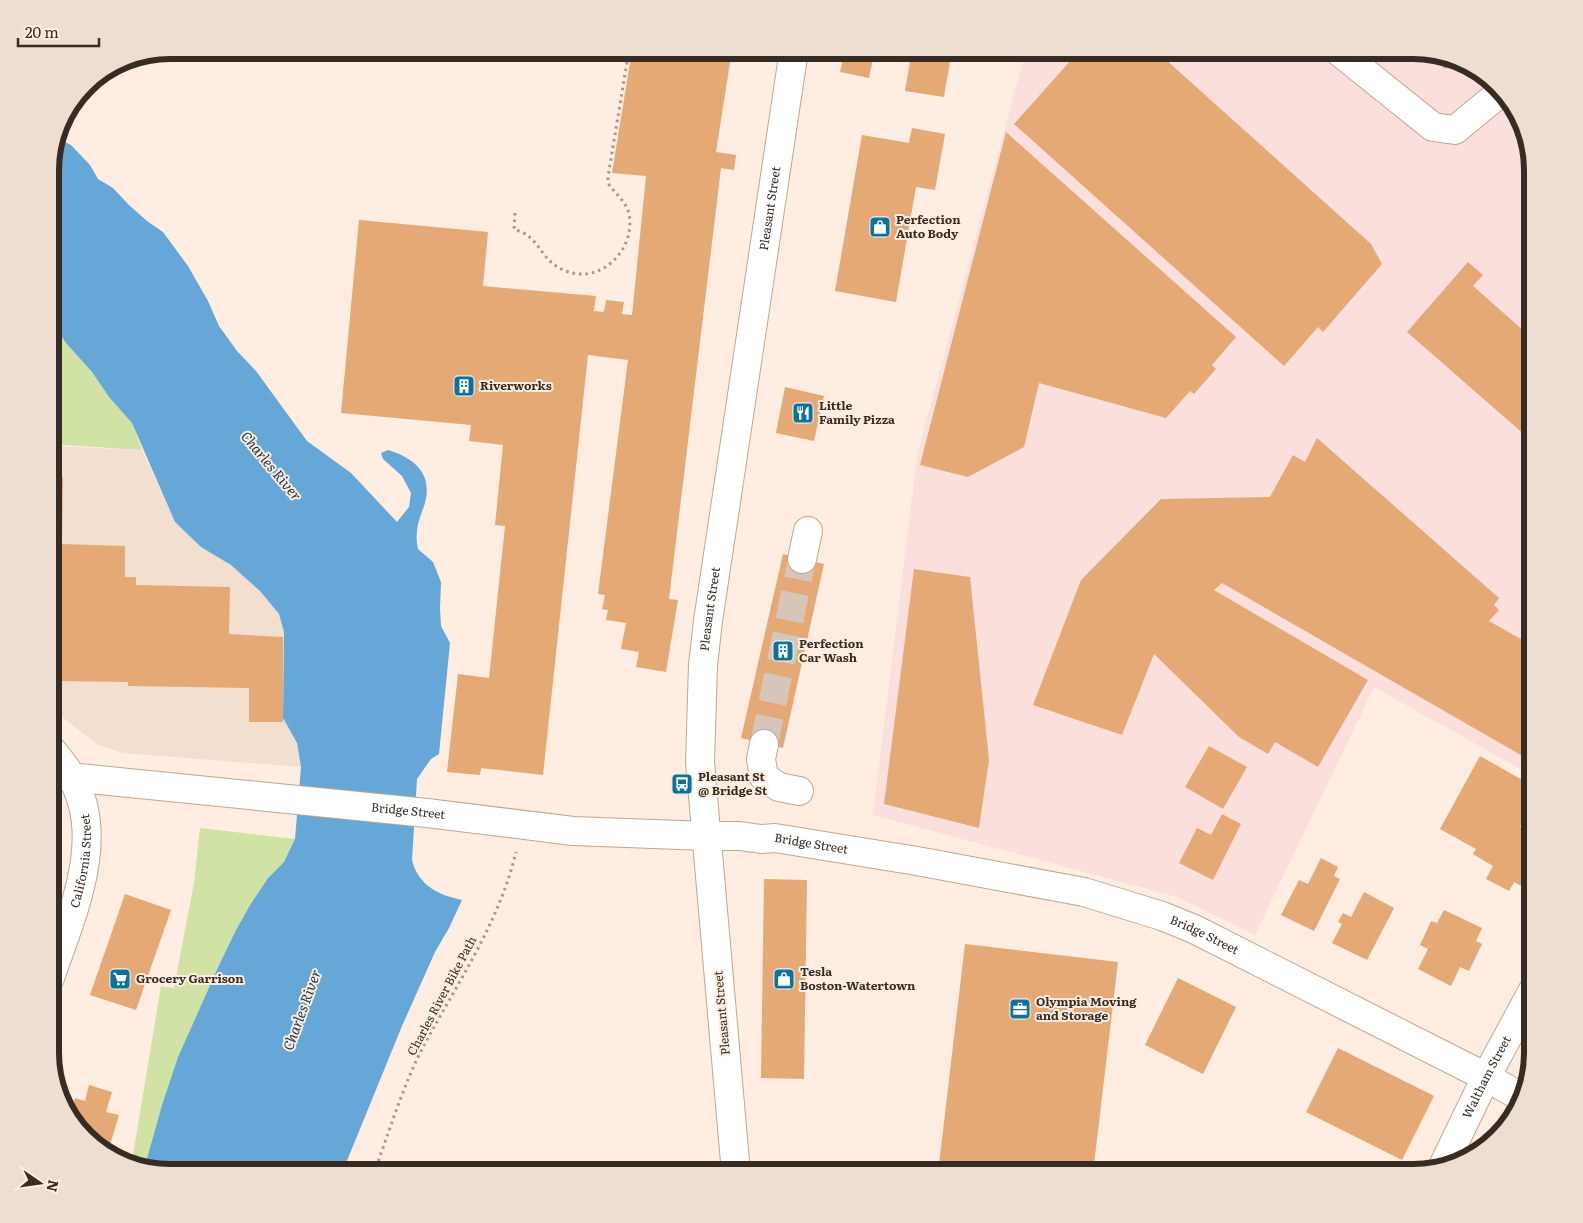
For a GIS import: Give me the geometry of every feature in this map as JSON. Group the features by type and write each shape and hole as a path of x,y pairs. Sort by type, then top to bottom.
{"street":[{"name":"Pleasant Street","path":"735,1164 700,762 703,665 793,59"},
{"path":"1348,59 1432,127 1455,130 1496,96"},
{"path":"802,559 808,531"},
{"path":"764,744 761,760 764,776 779,787 799,791"},
{"name":"Bridge Street","path":"61,776 573,831 740,836 791,840 1038,882 1084,892 1122,902 1162,916 1226,944 1517,1094"},
{"name":"California Street","path":"59,951 81,884 87,851 86,823 80,798 61,776"},
{"name":"Waltham Street","path":"1447,1159 1486,1077 1524,1007"}],"path":[{"path":"515,213 514,229 530,236 553,264 567,272 578,274 592,273 615,260 623,250 630,225 629,213 625,203 608,183 608,177 628,59"},
{"name":"Charles River Bike Path","path":"377,1164 390,1127 424,1046 470,963 501,899 510,877 517,850 520,826"}],"shaded area":[{"path":"1024,59 1421,59 1449,65 1475,77 1492,91 1513,120 1520,141 1524,169 1524,771 1374,687 1255,935 1177,897 873,815 917,456"},
{"path":"59,446 142,450 175,522 201,547 231,565 260,591 279,614 284,632 283,718 297,743 301,767 123,753 98,745 59,713"}],"green space":[{"path":"59,332 92,372 109,397 132,423 142,450 59,445"},
{"path":"200,828 295,839 284,862 268,878 250,905 220,963 178,1057 146,1161 133,1157 161,986 174,988 194,883"}],"water":[{"name":"Charles River","path":"63,141 71,145 90,165 98,179 113,188 147,221 163,232 188,266 208,301 219,326 237,351 256,371 307,441 351,473 397,522 409,507 411,493 402,476 383,459 381,453 388,450 406,457 424,475 427,492 417,529 417,545 418,549 433,562 441,582 441,626 450,643 439,754 431,759 417,779 412,860 419,876 430,888 462,900 435,952 402,1026 346,1164 162,1164 146,1161 178,1057 220,963 250,905 268,878 284,862 295,839 301,767 297,743 283,718 284,632 279,614 260,591 231,565 201,547 175,522 132,423 109,397 92,372 59,332 59,162"}],"building":[{"name":"Riverworks","path":"631,59 731,59 716,152 736,155 734,170 721,168 669,599 678,600 666,672 636,667 639,652 621,649 626,623 606,620 608,610 602,609 605,595 598,594 628,360 588,355 543,775 481,768 480,775 447,772 458,674 489,678 505,526 495,525 503,445 469,441 471,425 341,413 359,220 488,232 483,286 596,296 594,311 604,312 606,300 624,302 622,314 632,315 646,176 612,173"},
{"path":"843,59 873,59 869,78 840,72"},
{"path":"910,59 950,59 944,97 905,91"},
{"path":"1072,59 1165,59 1371,244 1382,264 1323,332 1318,327 1284,366 1014,124"},
{"path":"1435,61 1448,65 1445,69"},
{"path":"912,128 945,134 935,190 916,187 896,302 835,291 862,135 909,143"},
{"path":"1006,132 1236,337 1212,365 1216,369 1194,394 1190,391 1166,418 1039,383 1024,447 968,477 920,465"},
{"path":"1468,262 1483,275 1473,286 1524,331 1524,434 1407,332"},
{"path":"785,387 824,396 814,441 776,433"},
{"path":"1317,438 1499,598 1494,605 1499,610 1489,621 1524,641 1524,757 1222,583 1214,590 1368,680 1318,767 1275,742 1268,754 1239,737 1154,654 1122,735 1033,705 1081,580 1161,499 1270,497 1293,455 1305,462"},
{"path":"59,477 63,477 62,544 125,546 125,577 136,577 136,585 230,587 229,634 283,637 283,722 249,722 249,688 128,686 128,682 59,681"},
{"name":"Perfection Car Wash","path":"783,554 824,564 783,748 741,738"},
{"path":"914,569 970,577 989,760 979,828 884,804"},
{"path":"1209,746 1247,767 1223,809 1185,787"},
{"path":"1480,756 1524,781 1524,820 1520,827 1524,829 1524,887 1514,882 1509,891 1486,879 1493,866 1473,854 1476,849 1440,829"},
{"path":"1222,814 1241,824 1213,880 1179,863 1197,828 1211,835"},
{"path":"1321,858 1338,867 1334,876 1340,879 1314,931 1281,915 1299,880 1308,884"},
{"name":"Tesla Boston-Watertown","path":"764,879 807,880 804,1079 761,1078"},
{"path":"1364,892 1394,908 1367,960 1332,943 1342,924 1338,922 1343,913 1351,917"},
{"path":"125,894 171,910 136,1010 90,995"},
{"path":"1444,910 1482,928 1476,941 1482,944 1469,971 1460,967 1451,986 1418,969 1428,949 1420,945 1431,921 1437,923"},
{"path":"965,944 1118,962 1094,1164 939,1164"},
{"path":"1178,978 1236,1007 1203,1074 1145,1045"},
{"path":"1338,1048 1434,1096 1402,1160 1306,1112"},
{"path":"89,1085 112,1092 106,1112 119,1115 110,1147 86,1127 72,1107 75,1098 85,1101"}],"tunnel":[{"path":"764,744 802,559"}],"place":[{"name":"Perfection Auto Body","path":"880,227"},
{"name":"Riverworks","path":"464,386"},
{"name":"Little Family Pizza","path":"803,413"},
{"name":"Perfection Car Wash","path":"783,651"},
{"name":"Pleasant St @ Bridge St","path":"682,784"},
{"name":"Grocery Garrison","path":"120,979"},
{"name":"Tesla Boston-Watertown","path":"784,979"},
{"name":"Olympia Moving and Storage","path":"1020,1009"}]}
